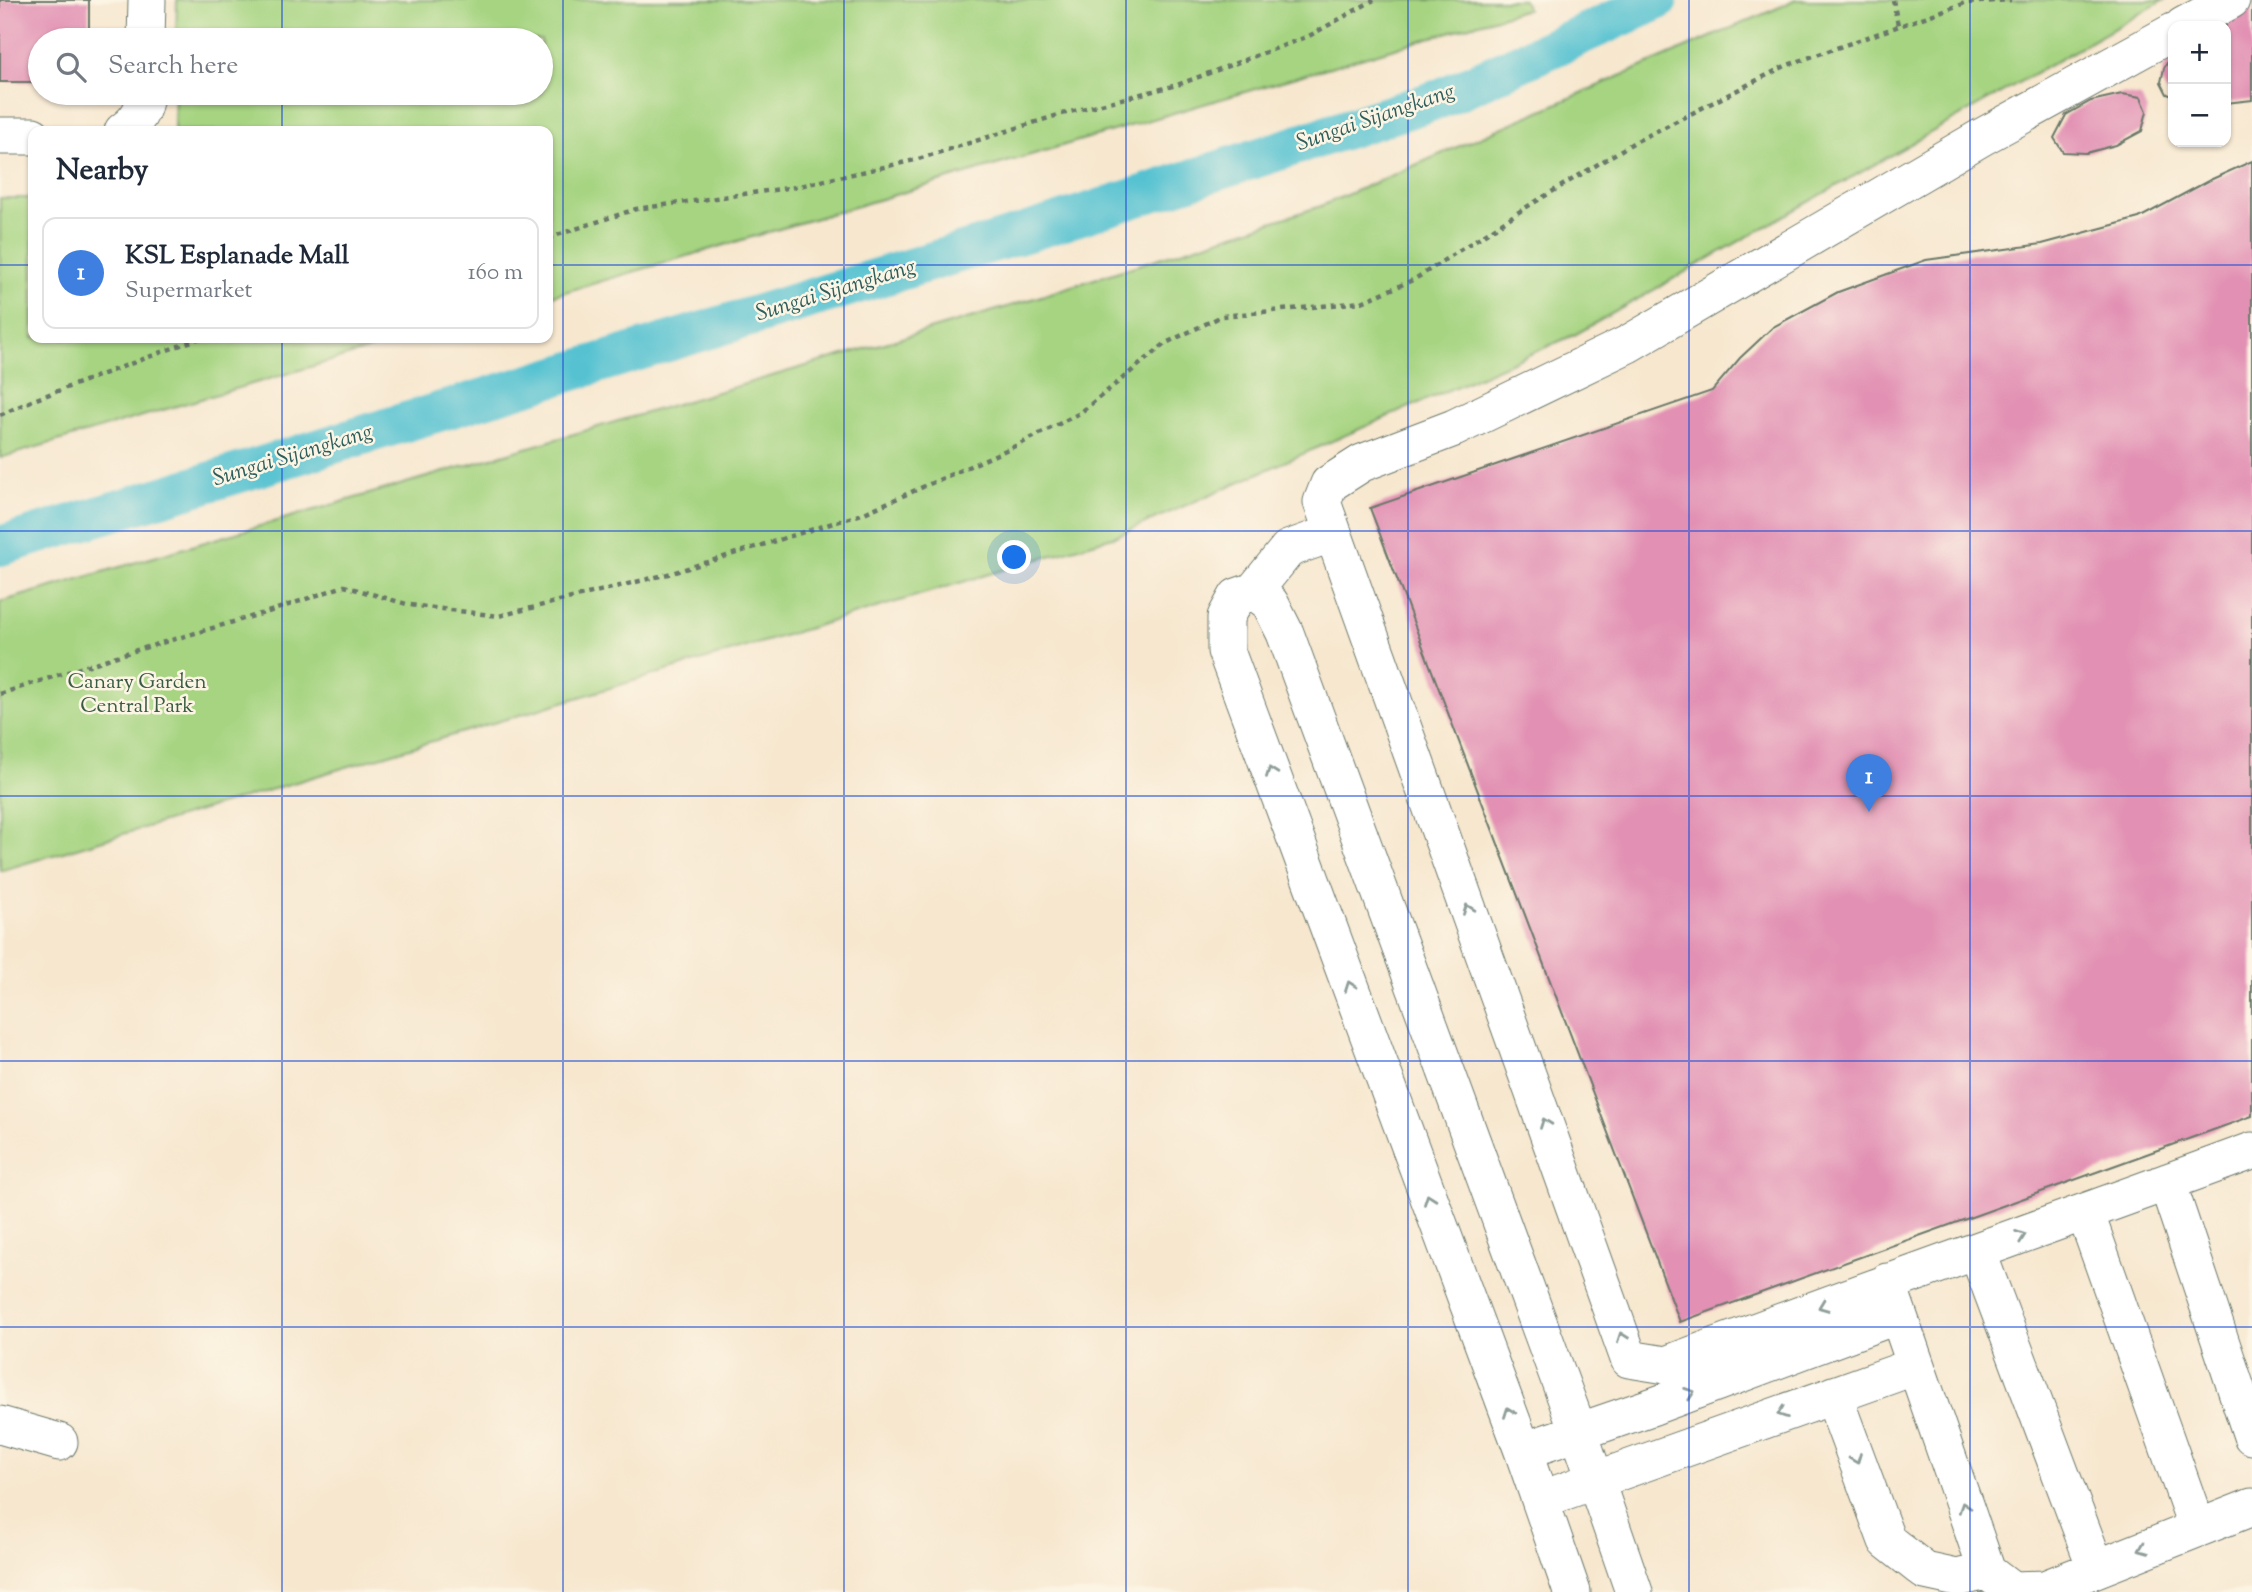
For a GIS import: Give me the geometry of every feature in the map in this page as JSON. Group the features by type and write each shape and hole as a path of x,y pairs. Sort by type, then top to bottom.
{"street":[{"path":"146,28 147,0"},
{"path":"2192,21 2231,0"},
{"path":"1892,1298 1666,1364 1629,1359 1322,502 1329,484 1362,463 1454,428 1628,344 1982,137 2168,35"},
{"path":"130,126 136,122 145,105"},
{"path":"0,136 28,136"},
{"path":"1333,533 1288,549 1254,591 1237,597 1226,617 1226,651 1523,1451 1572,1592"},
{"path":"1254,591 1270,603 1285,633 1579,1433 1634,1592"},
{"path":"1523,1451 1579,1433 1892,1298 1977,1251 2252,1151"},
{"path":"2168,1182 2252,1436"},
{"path":"2085,1212 2197,1528"},
{"path":"1977,1251 2096,1568"},
{"path":"1892,1298 1987,1571 2012,1590 2045,1589 2252,1507"},
{"path":"1540,1500 1916,1366"},
{"path":"1833,1395 1887,1541 1925,1571 1957,1578 1987,1571"},
{"path":"0,1425 59,1442"}],"path":[{"path":"553,236 636,209 795,187 915,160 1058,116 1177,85 1309,36 1374,0"},
{"path":"1892,0 1898,25"},
{"path":"0,694 344,586 410,605 499,617 672,573 862,514 1024,442 1080,413 1166,343 1222,317 1362,302 1415,279 1525,208 1633,144 1785,66 1965,3 2011,0"},
{"path":"0,415 187,343"}],"green space":[{"path":"177,0 1523,0 1527,9 553,296 553,126 174,126 175,105 553,105 553,28 176,28"},
{"name":"Canary Garden Central Park","path":"1796,0 2164,0 1576,334 1116,536 0,871 0,602 1004,308 1321,206"},
{"path":"0,198 28,198 28,343 392,343 0,458"}],"building":[{"path":"0,0 89,0 89,28 28,28 28,82 0,82"},
{"path":"2239,0 2252,0 2252,100 2231,102 2231,21 2204,21"},
{"path":"2168,62 2168,94 2161,82"},
{"path":"2122,94 2141,97 2147,111 2142,131 2116,145 2086,153 2063,152 2054,138 2066,115 2091,101"},
{"path":"2252,161 2252,1116 1680,1322 1370,508 1712,391 1740,358 1773,327 1838,292 1926,260 2042,244 2139,218"}],"waterway":[{"name":"Sungai Sijangkang","path":"0,546 1044,227 1439,99 1658,0"}],"place":[{"name":"KSL Esplanade Mall","path":"1869,812"}]}
